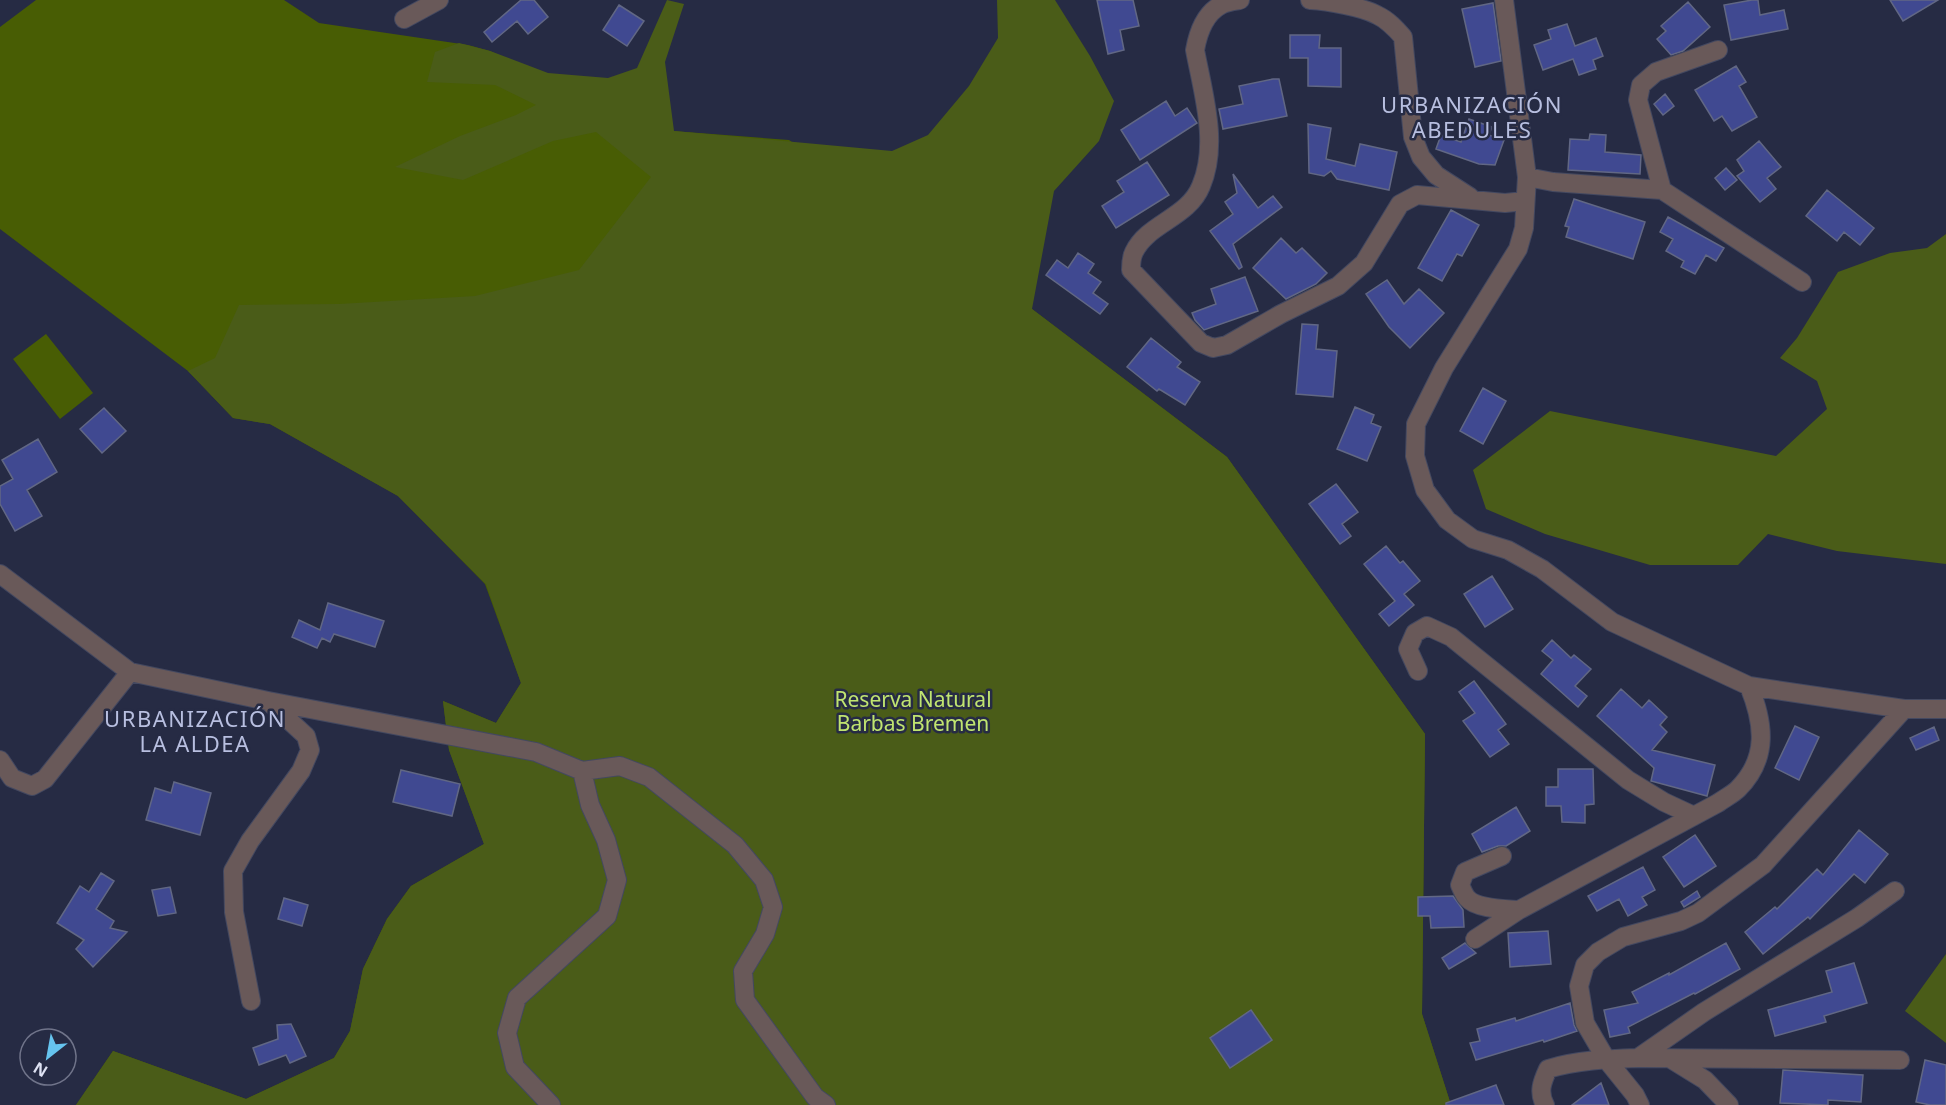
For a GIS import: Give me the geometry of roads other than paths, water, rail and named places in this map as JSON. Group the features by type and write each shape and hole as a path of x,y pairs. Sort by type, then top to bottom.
{"street":[{"path":"404,19 439,0"},
{"path":"1240,0 1221,5 1206,18 1197,34 1196,50 1210,147 1202,186 1191,204 1142,239 1132,254 1131,270 1201,343 1212,348 1227,345 1281,314 1338,286 1364,263 1400,204 1417,195 1505,203 1525,201"},
{"path":"1310,0 1327,1 1377,14 1403,37 1413,137 1421,157 1436,175 1473,199"},
{"path":"1504,0 1527,177 1524,228 1518,249 1444,368 1416,424 1415,456 1425,490 1447,520 1473,538 1508,550 1542,569 1612,622 1749,686 1904,709 1946,709"},
{"path":"1662,190 1638,100 1641,85 1656,72 1718,50"},
{"path":"1527,177 1553,182 1662,190 1802,282"},
{"path":"0,574 130,672 536,752 582,771 620,766 649,777 735,845 764,880 773,907 765,934 743,971 745,1000 815,1097 826,1105"},
{"path":"1418,671 1408,649 1414,633 1427,626 1450,637 1628,780 1694,816"},
{"path":"0,760 12,778 32,786 45,779 130,672"},
{"path":"1475,939 1519,910 1718,803 1738,789 1751,771 1760,752 1761,731 1758,709 1749,686"},
{"path":"251,1001 234,912 233,870 250,841 302,771 310,750 306,736 268,701"},
{"path":"1640,1105 1635,1095 1606,1059 1585,1023 1579,986 1585,965 1598,952 1623,937 1681,921 1698,913 1763,865 1904,709"},
{"path":"551,1105 515,1067 507,1033 517,998 607,916 615,889 617,880 606,840 590,806 582,771"},
{"path":"1502,856 1465,872 1460,885 1467,899 1481,905 1519,910"},
{"path":"1638,1058 1704,1012 1857,918 1895,891"},
{"path":"1545,1105 1540,1096 1542,1082 1548,1069 1565,1064 1638,1058 1900,1060"},
{"path":"1671,1059 1705,1080 1729,1105"}],"district":[{"name":"URBANIZACIÓN ABEDULES","path":"1472,118"},
{"name":"URBANIZACIÓN LA ALDEA","path":"195,732"}],"park label":[{"name":"Reserva Natural Barbas Bremen","path":"913,712"}]}
